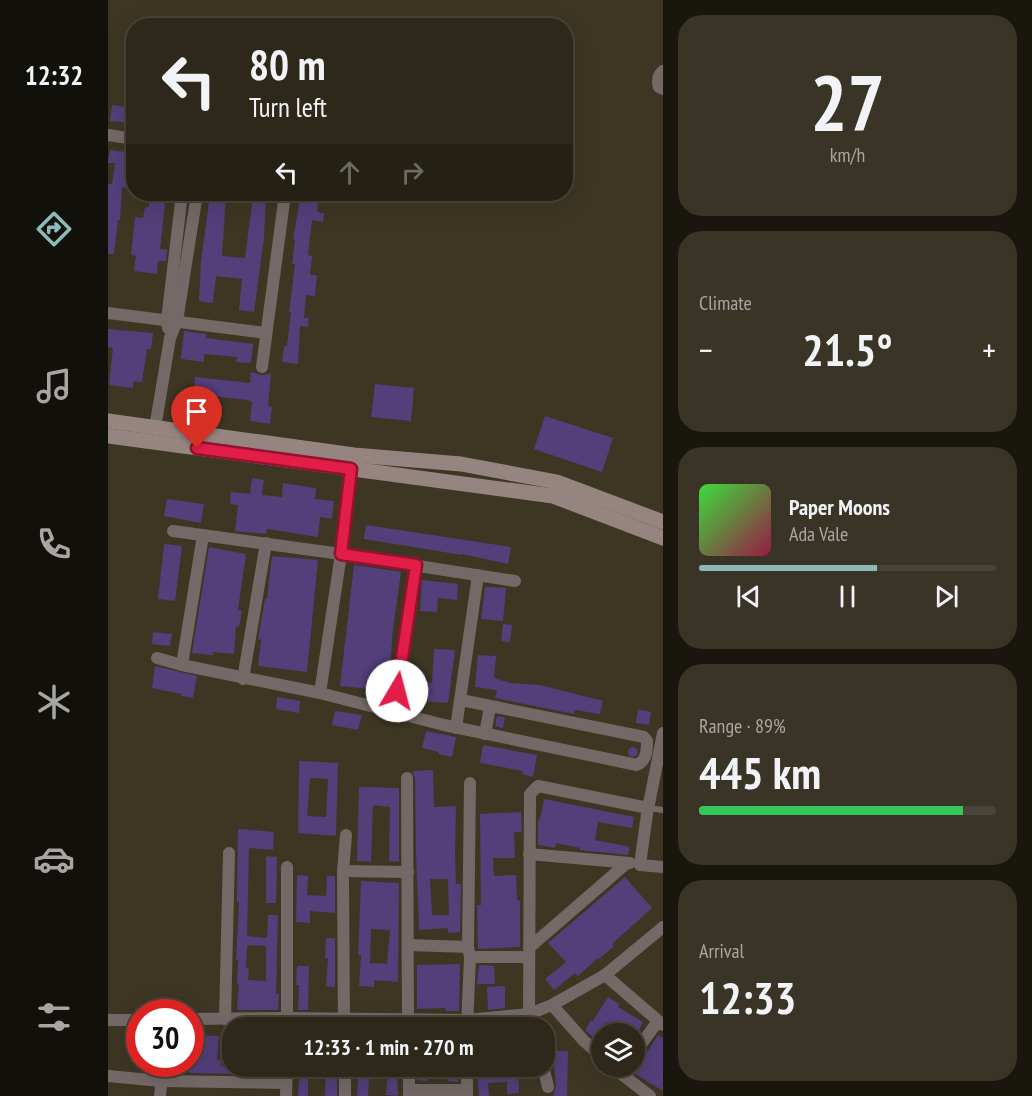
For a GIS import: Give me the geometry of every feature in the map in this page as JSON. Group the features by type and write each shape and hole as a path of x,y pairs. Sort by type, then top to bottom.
{"street":[{"path":"663,71 657,82 658,87 663,89"},
{"path":"108,135 126,138"},
{"path":"155,428 172,321 174,253 181,201"},
{"path":"172,321 187,256 196,201"},
{"path":"262,367 284,201"},
{"path":"174,253 187,256"},
{"path":"108,313 266,333"},
{"path":"108,421 553,496 663,538"},
{"path":"108,436 352,462 461,464 558,482 663,522"},
{"path":"320,693 352,462"},
{"path":"173,531 515,581"},
{"path":"182,665 203,535"},
{"path":"243,679 266,543"},
{"path":"394,712 416,565"},
{"path":"456,728 478,575"},
{"path":"157,658 243,679 320,693 456,728 637,765 645,757 647,744 644,737 461,700"},
{"path":"485,734 490,707"},
{"path":"640,865 648,808 663,733"},
{"path":"406,778 408,1017"},
{"path":"467,1017 470,783"},
{"path":"530,1017 530,794 538,786 648,808"},
{"path":"344,1017 346,835"},
{"path":"225,1017 229,854"},
{"path":"529,854 663,867"},
{"path":"408,945 469,952 530,952 627,863"},
{"path":"287,867 287,1017"},
{"path":"344,871 408,872"},
{"path":"510,1017 529,1014 552,1005 605,975 663,927"},
{"path":"605,975 661,1023 645,1041"},
{"path":"552,1005 591,1047"},
{"path":"204,1019 222,1018"},
{"path":"108,1020 126,1020"},
{"path":"108,1076 161,1081 286,1083"},
{"path":"160,1096 161,1077"},
{"path":"286,1077 286,1096"},
{"path":"345,1077 345,1096"},
{"path":"409,1077 409,1093 466,1093 467,1077"},
{"path":"546,1077 548,1087"},
{"path":"629,1077 650,1096"},
{"path":"228,1082 228,1096"}],"lane":[{"path":"648,808 663,810"}],"building":[{"path":"112,105 126,107 126,122 110,121"},
{"path":"110,150 126,152 126,188 122,187 120,220 118,220 114,254 108,254 108,184 112,184 115,163 108,163"},
{"path":"149,201 165,201 160,249 167,250 166,261 158,261 157,274 134,271 136,256 131,255 135,217 143,218 145,207 149,207"},
{"path":"209,201 226,201 222,256 245,258 252,201 266,201 264,238 254,312 239,310 242,279 216,276 213,303 199,301 201,262"},
{"path":"300,201 318,201 317,212 324,213 323,222 312,220 308,255 312,256 310,275 317,275 315,296 306,295 304,318 309,318 308,327 300,326 298,364 282,362 284,346 287,346 291,312 289,312 295,264 292,264 295,240 293,239"},
{"path":"108,329 153,333 151,349 147,349 142,382 133,381 133,388 109,385 113,348 108,347"},
{"path":"184,331 206,334 206,338 253,344 251,363 236,362 237,357 204,354 204,362 181,359"},
{"path":"251,372 261,375 271,374 268,406 272,407 270,424 250,421 252,402 248,400 193,394 195,377 250,383"},
{"path":"375,384 414,388 411,421 371,417"},
{"path":"545,416 613,438 602,472 534,449"},
{"path":"252,478 264,480 262,495 282,497 283,483 316,488 315,499 334,501 332,519 320,517 318,537 267,529 266,534 235,531 238,505 230,504 231,492 250,494"},
{"path":"167,499 204,504 201,523 164,516"},
{"path":"366,525 511,547 508,564 462,554 364,539"},
{"path":"164,544 182,546 175,601 158,599"},
{"path":"209,547 246,554 238,610 242,611 239,627 236,626 234,654 192,653"},
{"path":"272,556 318,560 307,672 258,666 261,640 258,639 265,599 267,599"},
{"path":"354,565 401,572 393,629 388,694 369,692 369,689 340,686"},
{"path":"422,580 458,584 457,600 438,598 437,612 420,611"},
{"path":"485,587 506,588 503,621 481,619"},
{"path":"503,624 512,625 510,642 501,641"},
{"path":"153,632 172,634 170,646 152,644"},
{"path":"434,649 455,650 448,703 404,700 407,679 432,683"},
{"path":"478,655 496,656 494,678 510,683 540,685 603,701 600,714 575,710 574,714 495,698 497,690 475,687"},
{"path":"155,666 197,676 193,698 152,688"},
{"path":"277,697 300,701 299,713 276,709"},
{"path":"638,709 651,712 649,725 636,723"},
{"path":"335,711 362,715 358,730 332,725"},
{"path":"497,716 505,717 503,728 495,726"},
{"path":"426,731 456,737 452,757 422,748"},
{"path":"483,745 537,755 533,777 522,774 523,771 480,763"},
{"path":"633,747 638,752 633,757 628,752"},
{"path":"299,761 338,763 336,836 298,833","holes":["310,778 328,779 326,817 307,816"]},
{"path":"433,770 434,807 456,806 456,884 461,884 460,932 448,933 448,928 419,930 415,778 412,771","holes":["430,879 448,879 449,915 432,915"]},
{"path":"359,787 399,788 399,862 389,861 390,807 373,805 371,862 357,861"},
{"path":"544,799 634,817 632,828 598,822 595,840 630,847 628,855 580,850 580,848 556,843 555,848 538,845 538,819 540,820"},
{"path":"521,812 522,832 514,832 515,858 493,858 494,876 516,875 517,900 520,901 520,947 478,949 477,905 481,905 480,814"},
{"path":"238,829 274,832 273,850 249,848 247,936 267,938 268,915 278,915 276,994 279,994 278,1010 237,1010 239,984 237,984 238,960 236,960 239,902 237,902","holes":["247,945 266,946 266,981 248,980"]},
{"path":"266,856 277,857 276,903 266,903"},
{"path":"297,875 308,876 307,895 326,896 327,876 335,876 335,913 310,911 310,923 296,922"},
{"path":"625,877 652,908 599,959 578,976 575,973 554,990 545,979 566,962 548,943"},
{"path":"361,881 399,883 398,982 374,980 374,987 359,986 361,955 358,955","holes":["371,929 390,930 387,964 370,963"]},
{"path":"326,938 335,938 335,987 326,986 328,958 325,958"},
{"path":"460,964 459,1011 446,1011 445,1008 417,1009 417,965"},
{"path":"479,965 494,966 495,984 477,984"},
{"path":"297,966 309,966 308,1010 298,1010"},
{"path":"505,986 505,1008 488,1010 487,987"},
{"path":"608,997 619,1004 618,1007 643,1022 591,1023 591,1035 585,1030 591,1020 593,1021"},
{"path":"204,1035 219,1036 217,1060 221,1060 222,1074 204,1073"},
{"path":"658,1035 663,1038 663,1091 640,1077 645,1077 645,1056"},
{"path":"555,1051 568,1051 567,1096 553,1096 556,1086"},
{"path":"297,1077 308,1077 308,1096 298,1096 299,1079"},
{"path":"326,1077 337,1077 337,1096 325,1096"},
{"path":"358,1077 369,1077 368,1096 357,1096"},
{"path":"387,1077 397,1077 398,1096 386,1095"},
{"path":"417,1077 428,1077 428,1081 417,1080"},
{"path":"447,1077 458,1077 458,1082 447,1081"},
{"path":"477,1077 518,1077 519,1093 507,1094 507,1082 488,1083 489,1096 479,1096"}],"route":[{"path":"197,448 351,469 341,554 416,565 397,691"}]}
